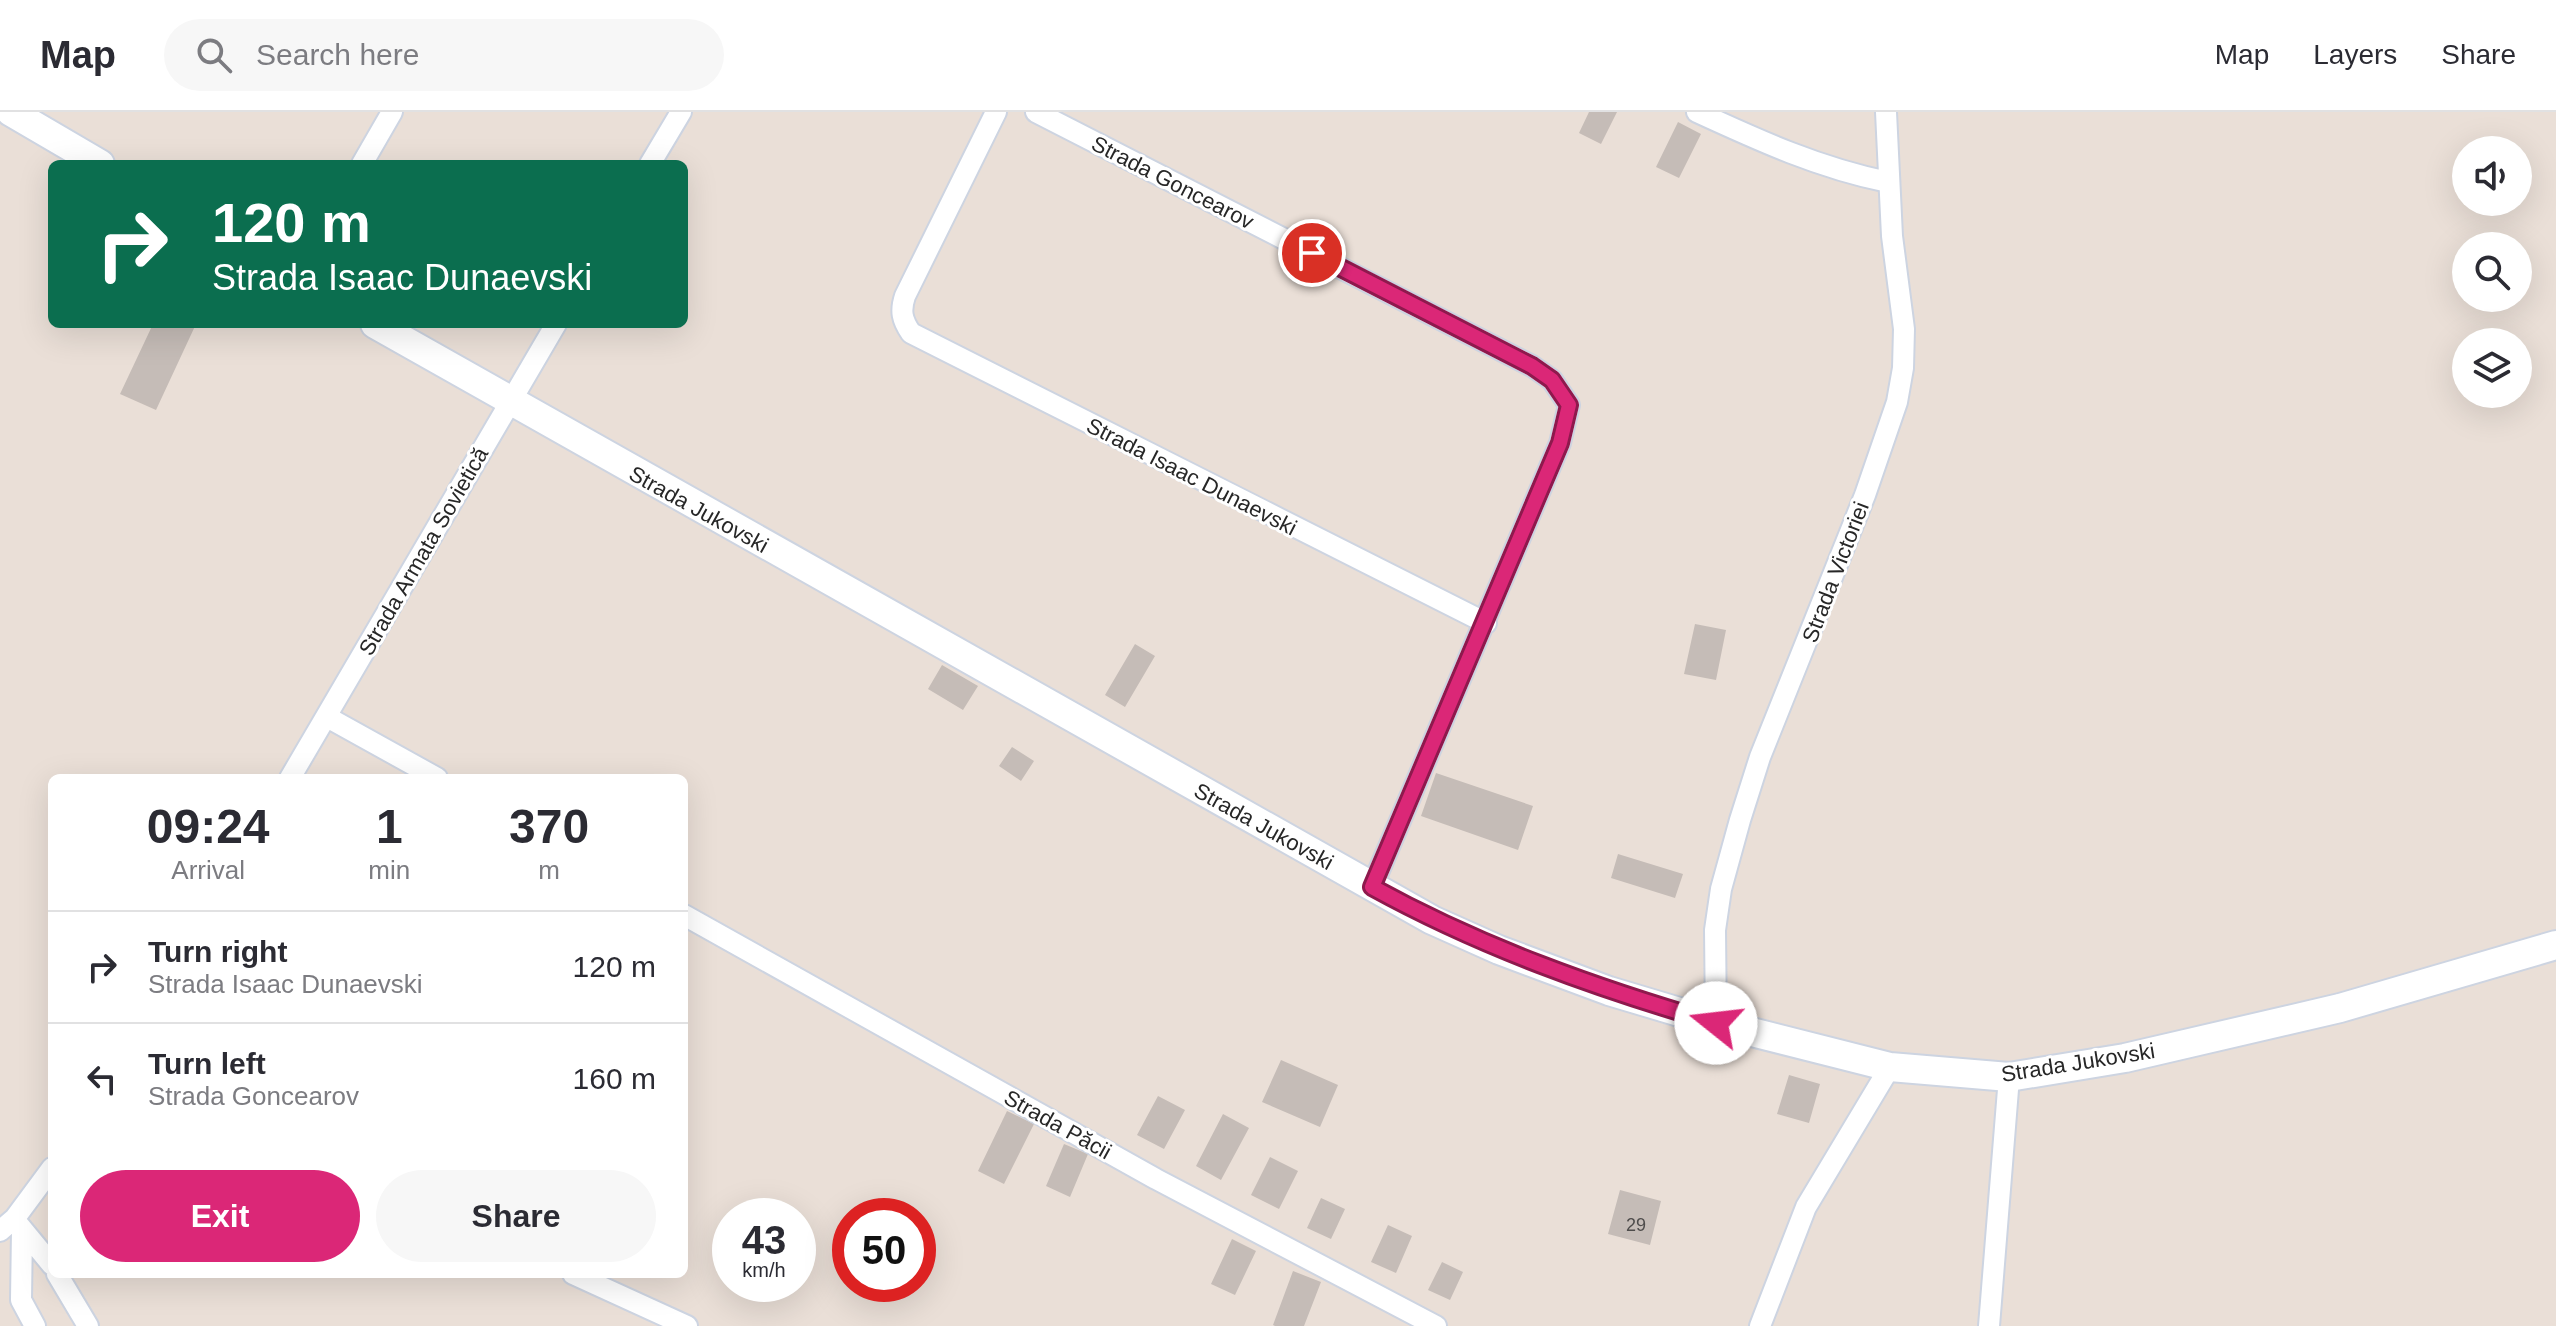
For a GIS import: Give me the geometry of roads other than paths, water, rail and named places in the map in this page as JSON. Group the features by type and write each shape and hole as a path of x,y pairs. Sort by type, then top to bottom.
{"main road":[{"path":"11,112 93,160"},
{"name":"Strada Jukovski","path":"382,328 1432,920 1499,950 1609,991 1716,1023 1890,1067 2009,1077 2125,1058 2340,1008 2556,945"}],"street":[{"path":"364,160 392,112"},
{"path":"652,160 681,112"},
{"name":"Strada Isaac Dunaevski","path":"996,112 905,296 901,307 903,322 911,333 1486,623"},
{"name":"Strada Goncearov","path":"1036,112 1532,366 1560,390 1569,405 1560,443 1486,623"},
{"path":"1697,112 1782,152 1838,172 1888,182"},
{"name":"Strada Victoriei","path":"1716,1023 1715,930 1721,889 1740,820 1760,757 1865,495 1897,402 1903,368 1904,329 1888,182 1886,112"},
{"name":"Strada Armata Sovietică","path":"292,774 554,328"},
{"path":"1372,887 1486,623"},
{"path":"327,717 430,774"},
{"name":"Strada Păcii","path":"688,917 1156,1179 1436,1326"},
{"path":"1760,1326 1806,1207 1890,1067"},
{"path":"1989,1326 2009,1077"},
{"path":"35,1326 21,1300 12,1226 48,1174"},
{"path":"12,1226 48,1261"},
{"path":"59,1278 88,1326"},
{"path":"582,1278 687,1326"}]}
